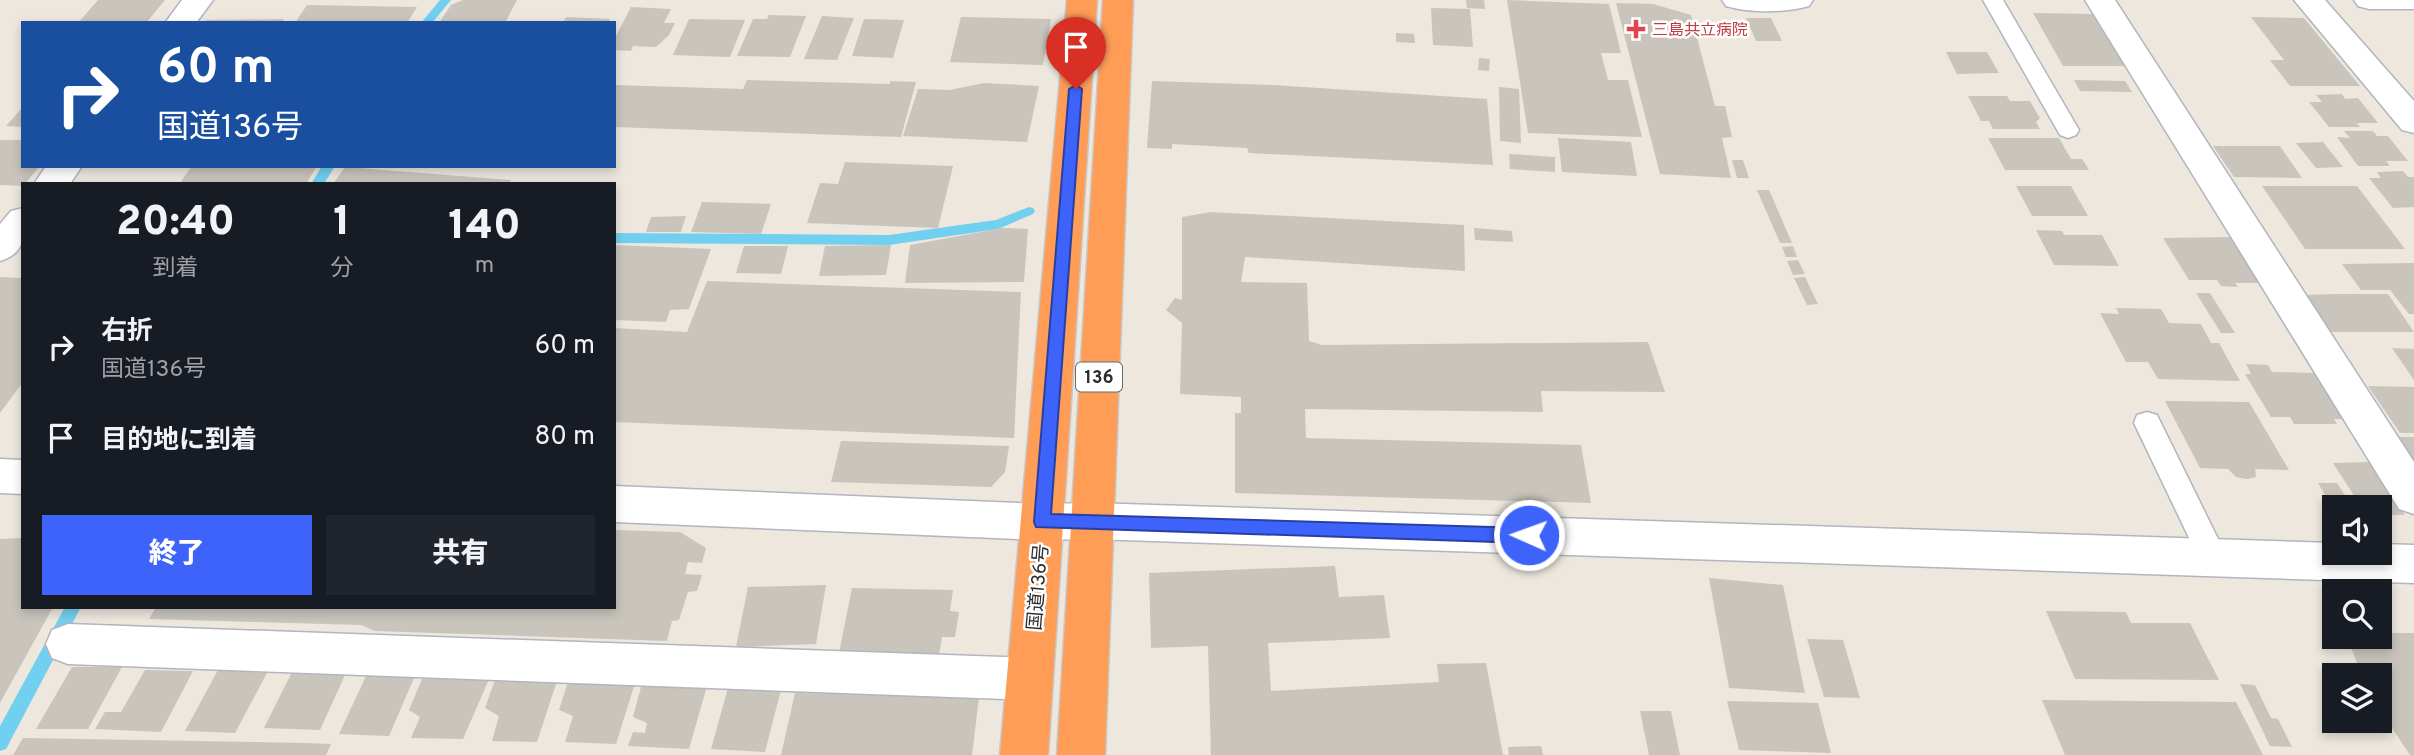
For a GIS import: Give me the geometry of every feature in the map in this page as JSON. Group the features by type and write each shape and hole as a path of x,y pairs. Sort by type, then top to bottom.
{"highway":[{"name":"国道136号","path":"1024,755 1082,0"},
{"name":"136","path":"1081,755 1118,0"}],"street":[{"path":"182,21 198,0"},
{"path":"1737,0 1798,0"},
{"path":"2100,0 2414,498"},
{"path":"2309,0 2414,121"},
{"path":"2369,0 2414,1"},
{"path":"53,182 63,168"},
{"path":"0,248 21,222"},
{"path":"0,475 21,477"},
{"path":"616,504 1042,522 1091,521 2414,564"},
{"path":"68,644 1029,679"}],"lane":[{"path":"1993,0 2068,130"},
{"path":"2147,423 2213,558"}],"building":[{"path":"98,0 165,0 148,21 80,21"},
{"path":"463,0 517,0 506,21 440,21 451,5"},
{"path":"1466,0 1484,0 1485,9 1467,8"},
{"path":"1507,0 1609,4 1621,53 1601,53 1608,80 1628,80 1642,137 1528,133"},
{"path":"1616,3 1653,4 1691,15 1715,106 1725,106 1732,137 1722,138 1731,178 1660,174"},
{"path":"307,5 417,7 408,21 296,21"},
{"path":"631,7 671,9 664,23 675,23 669,35 656,47 633,46 631,51 616,50 616,36"},
{"path":"1431,8 1470,9 1473,47 1433,45"},
{"path":"2033,13 2092,14 2125,66 2063,66"},
{"path":"769,15 806,16 790,57 737,56 753,19 767,19"},
{"path":"822,16 854,18 837,60 804,59"},
{"path":"566,17 610,19 610,21 564,21"},
{"path":"961,17 1051,19 1043,65 950,62"},
{"path":"2251,17 2304,18 2360,86 2290,86 2270,60 2284,60"},
{"path":"1746,18 1771,18 1782,41 1756,41"},
{"path":"284,19 283,21 206,20"},
{"path":"689,19 745,20 730,57 673,55"},
{"path":"864,19 904,20 893,58 852,56"},
{"path":"1396,33 1414,34 1415,43 1396,42"},
{"path":"1946,52 1987,52 1999,73 1957,74"},
{"path":"1479,58 1490,59 1489,71 1478,70"},
{"path":"747,80 890,84 890,81 916,82 901,137 616,127 616,85 743,89"},
{"path":"2074,80 2125,81 2132,92 2080,91"},
{"path":"1152,81 1273,85 1487,99 1493,165 1249,153 1247,148 1172,144 1172,149 1147,148"},
{"path":"984,83 1039,86 1027,142 903,136 918,89 950,90"},
{"path":"1499,87 1519,89 1521,143 1500,141"},
{"path":"2342,94 2345,99 2358,98 2378,123 2357,123 2360,127 2329,127 2309,102 2322,102 2316,95"},
{"path":"1968,96 2007,96 2010,101 2030,101 2040,118 2036,122 2040,129 1993,129 1989,121 1981,121"},
{"path":"21,109 21,127 6,126"},
{"path":"2344,131 2373,131 2377,136 2388,136 2408,161 2386,161 2390,166 2358,166 2337,137 2350,138"},
{"path":"1558,138 1631,142 1637,176 1562,172"},
{"path":"1988,138 2059,138 2071,159 2082,159 2089,170 2005,170"},
{"path":"0,140 21,140 21,168 38,168 26,182 21,182 21,186 0,185"},
{"path":"2323,142 2343,167 2316,168 2296,143"},
{"path":"2213,146 2280,146 2302,178 2234,177"},
{"path":"1509,154 1555,157 1555,172 1510,169"},
{"path":"1732,160 1743,160 1749,178 1737,178"},
{"path":"845,162 953,166 938,228 807,223 820,183 838,184"},
{"path":"191,168 316,168 307,182 180,182"},
{"path":"344,168 511,180 510,182 334,182"},
{"path":"2403,171 2408,177 2414,177 2414,207 2393,208 2369,178 2381,178 2377,172"},
{"path":"2016,186 2071,186 2088,216 2032,216"},
{"path":"2262,186 2357,186 2405,249 2305,249"},
{"path":"1757,190 1769,190 1792,243 1780,243"},
{"path":"702,202 771,204 761,234 691,232"},
{"path":"1211,212 1464,225 1465,271 1245,257 1241,282 1307,283 1309,341 1322,345 1648,342 1665,392 1541,391 1543,412 1305,409 1306,438 1581,445 1591,503 1235,493 1235,413 1241,413 1241,397 1180,394 1182,323 1166,310 1175,298 1182,300 1182,217"},
{"path":"686,216 681,232 646,232 651,217"},
{"path":"1002,228 1028,229 1024,282 905,283 910,245"},
{"path":"1474,228 1512,231 1513,242 1475,240"},
{"path":"2036,230 2062,231 2064,235 2102,235 2119,266 2054,265"},
{"path":"2233,237 2263,283 2235,283 2238,287 2221,286 2217,280 2189,280 2163,238"},
{"path":"616,245 711,249 689,309 670,310 666,322 616,320"},
{"path":"891,245 886,275 819,276 825,246"},
{"path":"744,246 788,246 781,274 736,273"},
{"path":"1793,246 1797,257 1786,257 1782,247"},
{"path":"1798,260 1805,274 1793,275 1787,261"},
{"path":"2414,263 2414,314 2409,314 2390,290 2361,290 2342,264"},
{"path":"0,277 21,278 21,385 0,413"},
{"path":"1805,277 1818,304 1807,305 1794,278"},
{"path":"707,281 1021,292 1014,438 616,422 616,328 687,332"},
{"path":"2196,293 2210,293 2235,333 2221,333"},
{"path":"2388,294 2414,332 2328,332 2303,295"},
{"path":"2116,308 2161,309 2169,323 2201,324 2211,343 2219,343 2240,381 2158,379 2148,362 2126,362 2100,313 2119,314"},
{"path":"2392,348 2414,349 2414,380"},
{"path":"2246,364 2268,365 2272,372 2316,373 2345,419 2334,419 2337,424 2294,424 2290,417 2271,417 2245,374 2251,374"},
{"path":"2368,386 2414,387 2414,433 2400,433"},
{"path":"2165,401 2249,402 2289,470 2255,469 2256,477 2247,479 2236,477 2228,469 2200,468"},
{"path":"2394,437 2414,437 2414,467"},
{"path":"841,441 1009,446 1005,472 991,487 831,482"},
{"path":"2370,462 2392,495 2354,495 2333,463"},
{"path":"2318,483 2337,483 2345,495 2325,495"},
{"path":"2392,495 2405,515 2392,515"},
{"path":"616,530 680,532 706,548 702,563 688,562 685,574 702,575 697,591 688,592 679,620 672,621 667,641 375,631 361,625 149,619 155,609 616,609"},
{"path":"21,538 21,609 52,609 0,703 0,539"},
{"path":"1335,566 1339,597 1384,595 1390,638 1268,643 1271,691 1439,682 1437,664 1486,663 1503,755 1211,755 1208,646 1151,648 1149,573"},
{"path":"1709,578 1783,585 1805,693 1729,688"},
{"path":"826,585 816,644 736,647 748,587"},
{"path":"852,588 953,590 950,611 959,612 955,637 942,637 939,655 839,653"},
{"path":"2046,611 2126,612 2131,623 2190,623 2219,680 2075,679"},
{"path":"2392,633 2414,633 2414,755 2410,755 2392,728 2392,663 2357,663 2352,649 2392,649"},
{"path":"1807,639 1843,640 1860,698 1824,697"},
{"path":"72,667 122,667 88,729 36,729"},
{"path":"145,670 193,671 161,732 95,729 105,712 121,712"},
{"path":"218,670 267,673 235,733 185,731"},
{"path":"291,674 345,675 320,730 264,728"},
{"path":"366,676 414,678 389,736 339,734"},
{"path":"422,679 489,679 463,739 411,738 420,717 409,710"},
{"path":"495,680 557,681 537,742 492,741 499,716 485,708"},
{"path":"568,682 635,683 616,744 565,742 573,716 559,710"},
{"path":"642,683 707,686 689,749 628,746 633,732 645,733 647,723 633,717"},
{"path":"2240,684 2255,685 2271,718 2278,719 2292,747 2270,746"},
{"path":"728,688 781,690 765,752 711,749"},
{"path":"795,693 979,697 972,755 781,755"},
{"path":"2042,700 2236,702 2263,755 2065,755"},
{"path":"1727,701 1818,703 1831,753 1739,750"},
{"path":"1640,711 1671,711 1680,755 1649,755"},
{"path":"23,738 331,744 326,755 13,755"},
{"path":"1541,746 1543,755 1509,755 1508,747"}],"waterway":[{"path":"428,21 446,0"},
{"path":"318,182 328,168"},
{"path":"616,238 889,240 998,224 1029,211"},
{"path":"0,743 72,609"}],"place":[{"name":"三島共立病院","path":"1636,29"}],"route":[{"path":"1076,89 1042,522 1091,521 1529,535"}]}
